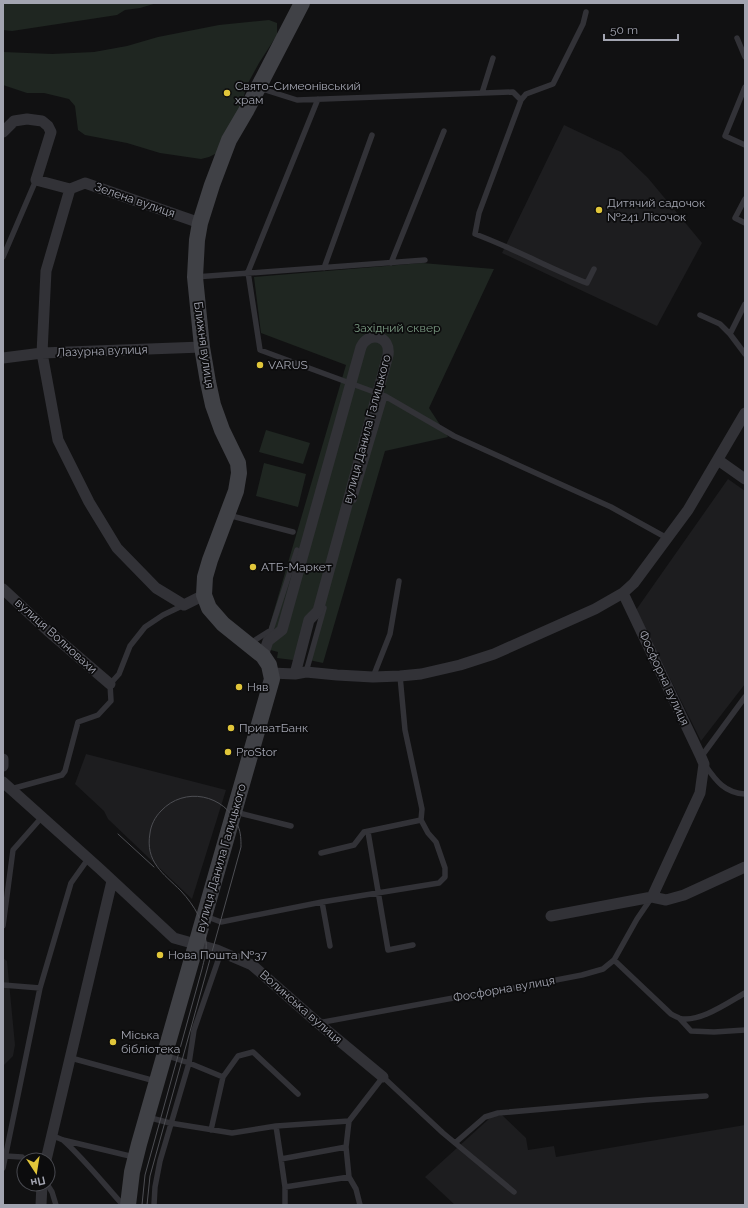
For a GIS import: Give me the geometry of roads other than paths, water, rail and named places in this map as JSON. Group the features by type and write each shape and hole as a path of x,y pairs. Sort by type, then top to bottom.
{"street":[{"name":"Ближня вулиця","path":"204,595 205,577 208,566 236,491 239,472 238,464 222,430 213,405 208,382 202,347 195,277 197,240 200,223 212,185 229,140 302,3"},
{"path":"3,132 14,121 27,119 42,122 48,126 51,132 36,180"},
{"name":"Зелена вулиця","path":"36,180 70,189 86,183 200,223"},
{"path":"70,189 46,271 42,354 58,440 89,502 117,548 156,588 184,605 204,595 209,608 223,624 263,656 269,665 271,673 295,674 306,672 373,677 421,674 460,665 494,654 595,609 623,593 634,583 688,510 745,413"},
{"name":"вулиця Данила Галицького","path":"263,656 268,640 282,630 363,343 370,338 379,338 386,343 389,351 381,395 318,611 309,620 295,674"},
{"name":"Лазурна вулиця","path":"3,358 42,354 202,347"},
{"path":"718,460 745,479"},
{"name":"вулиця Волновахи","path":"3,589 47,630 110,684"},
{"name":"Фосфорна вулиця","path":"623,593 702,760"},
{"name":"вулиця Данила Галицького","path":"128,1205 136,1157 272,679 271,673"},
{"path":"3,758 3,766"},
{"path":"652,897 700,793 702,760"},
{"name":"Волинська вулиця","path":"7,786 174,938 221,952 252,965 383,1077"},
{"path":"551,916 652,897 666,900 684,895 745,867"},
{"path":"47,1152 112,881"},
{"path":"41,1205 42,1192"}],"lane":[{"path":"586,12 583,24 553,84 526,94 520,100 479,213 475,234 587,283 594,269"},
{"path":"737,38 745,57"},
{"path":"482,93 493,58"},
{"path":"745,87 725,136 745,145"},
{"path":"258,88 297,100 390,95 513,92 520,100"},
{"path":"318,99 248,272 260,350 381,395 454,436 612,507 667,538"},
{"path":"391,263 444,131"},
{"path":"324,268 372,136"},
{"path":"3,257 36,180"},
{"path":"745,199 735,218 745,223"},
{"path":"195,277 425,260"},
{"path":"730,334 745,304"},
{"path":"700,315 720,324 730,334 745,354"},
{"path":"306,672 366,456 381,395"},
{"path":"227,514 293,532"},
{"path":"248,645 271,630 296,550"},
{"path":"373,677 390,634 399,581"},
{"path":"7,786 62,775 65,771 78,722 98,715 111,701 110,684 118,674 130,646 145,627 163,615 184,605"},
{"path":"205,916 221,922 322,902 439,883 445,877 445,868 436,842 428,833 422,820 422,809 404,730 400,676"},
{"path":"702,760 745,697"},
{"name":"Фосфорна вулиця","path":"702,760 716,782 727,790 745,794"},
{"path":"234,812 291,826"},
{"path":"3,926 13,850 42,817"},
{"path":"321,853 354,845 364,832 422,820"},
{"path":"368,832 388,950 413,945"},
{"path":"3,1168 40,988 71,883 88,859"},
{"path":"652,897 637,919 614,960 671,1014 680,1019 691,1031 714,1032 745,1030"},
{"path":"322,902 330,946"},
{"path":"154,1205 155,1187 170,1123 189,1063 194,1030 221,952"},
{"name":"Фосфорна вулиця","path":"318,1023 582,975 603,968 614,960"},
{"path":"3,985 40,988"},
{"path":"680,1019 690,1019 703,1016 745,993"},
{"path":"211,1130 223,1077 238,1056 253,1052 298,1094"},
{"path":"165,1055 223,1077"},
{"path":"70,1058 157,1082"},
{"path":"360,1205 356,1189 349,1177 346,1147 349,1120 383,1077"},
{"name":"Волинська вулиця","path":"383,1077 455,1143 514,1192"},
{"path":"455,1143 485,1118 498,1113 706,1096"},
{"path":"147,1117 170,1123 232,1134 276,1126 349,1120"},
{"path":"276,1126 285,1187 285,1205"},
{"path":"51,1135 62,1140 136,1157"},
{"path":"62,1140 79,1155 97,1178 123,1205"},
{"path":"281,1159 346,1147"},
{"path":"5,1156 16,1157"},
{"path":"285,1187 349,1177"},
{"path":"52,1192 56,1205"}],"tram line":[{"path":"142,1205 145,1175 202,969 206,945 204,928 194,908 181,891 162,872 153,859 150,852 150,833 152,824 157,816 170,803 181,798 192,796 203,797 224,807 232,815 241,836 241,847 150,1176 147,1205"},
{"path":"118,834 154,867"}],"place":[{"name":"Свято-Симеонівський храм","path":"227,93"},
{"name":"Дитячий садочок №241 Лісочок","path":"599,210"},
{"name":"VARUS","path":"260,365"},
{"name":"АТБ-Маркет","path":"253,567"},
{"name":"Няв","path":"239,687"},
{"name":"ПриватБанк","path":"231,728"},
{"name":"ProStor","path":"228,752"},
{"name":"Нова Пошта №37","path":"160,955"},
{"name":"Міська бібліотека","path":"113,1042"}],"park label":[{"name":"Західний сквер","path":"397,328"}]}
